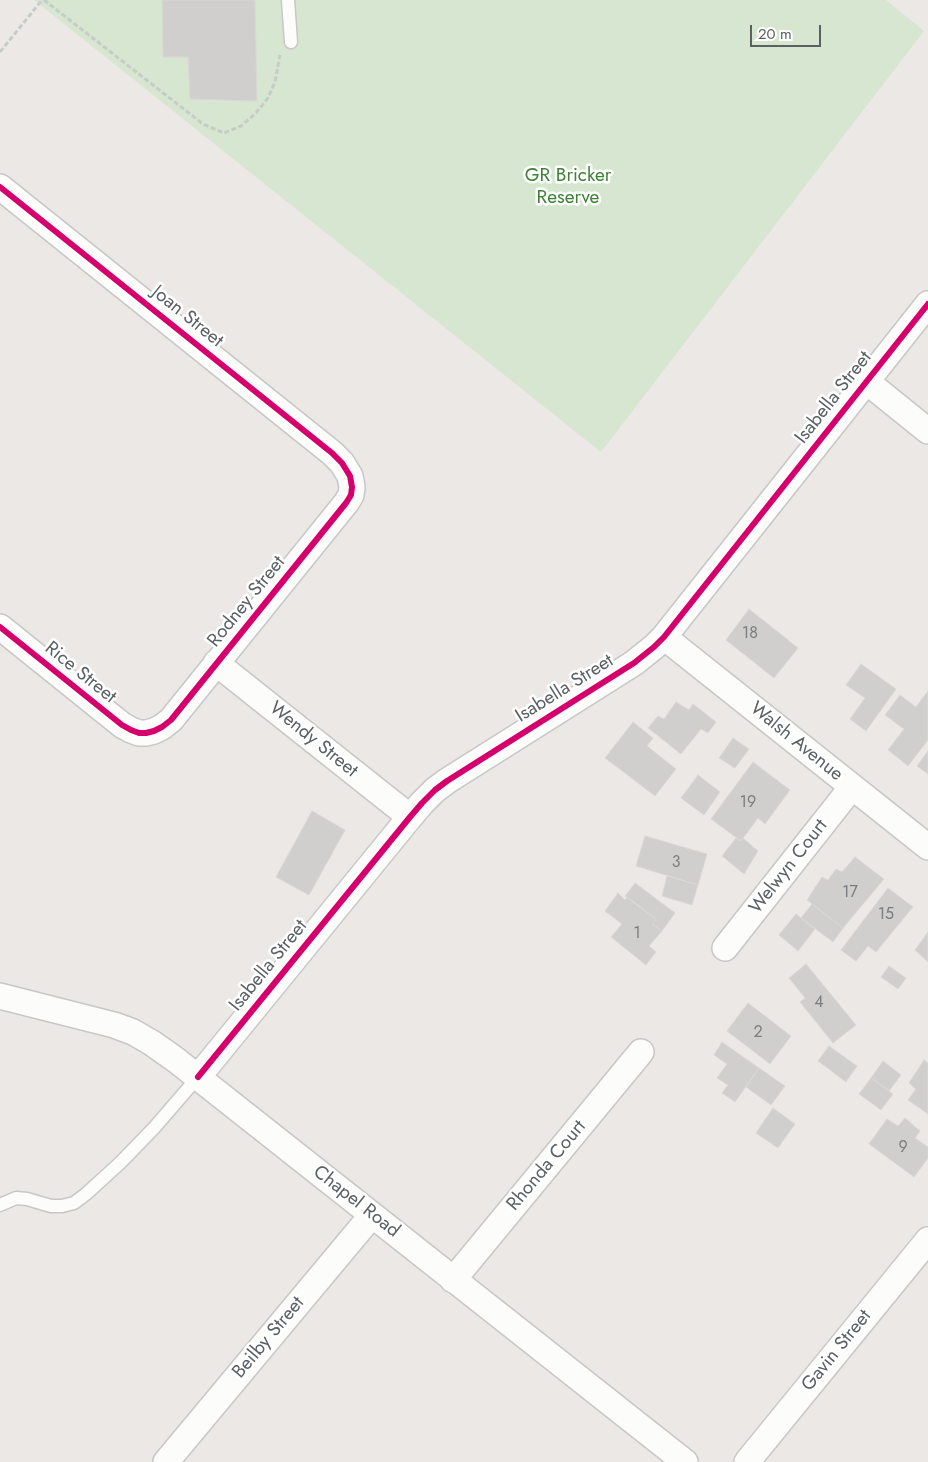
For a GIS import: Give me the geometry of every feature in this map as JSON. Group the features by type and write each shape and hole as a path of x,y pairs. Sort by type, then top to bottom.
{"street":[{"name":"Joan Street","path":"0,187 332,453 342,463 350,476"},
{"name":"Isabella Street","path":"198,1077 428,796 447,781 634,663 664,637 928,304"},
{"path":"866,381 928,430"},
{"name":"Rodney Street","path":"146,733 162,727 171,720 346,503 351,495 350,476"},
{"name":"Rice Street","path":"0,627 122,725 131,730 146,733"},
{"name":"Walsh Avenue","path":"664,637 928,847"},
{"name":"Wendy Street","path":"216,663 410,817"},
{"name":"Welwyn Court","path":"725,948 852,787"},
{"name":"Chapel Road","path":"0,996 114,1025 152,1042 683,1461"},
{"name":"Rhonda Court","path":"453,1280 641,1052"},
{"name":"Beilby Street","path":"166,1462 372,1215"},
{"name":"Gavin Street","path":"746,1462 928,1240"}],"lane":[{"path":"288,0 291,42"},
{"path":"0,1205 16,1198 51,1206 74,1203 134,1149 198,1077"}],"path":[{"path":"0,52 43,0 203,124 224,133 242,126 268,98 275,82 282,46 291,42"}],"green space":[{"name":"GR Bricker Reserve","path":"34,0 886,0 924,31 601,452"}],"building":[{"path":"162,0 255,0 257,101 190,99 188,57 163,57"},
{"path":"749,609 798,648 774,678 726,640"},
{"path":"861,664 896,689 866,731 850,719 865,698 846,685"},
{"path":"928,691 928,740 908,766 888,750 904,729 885,715 900,695 916,707"},
{"path":"676,702 689,710 693,704 716,722 708,733 701,729 681,754 648,728 658,716 664,719"},
{"path":"633,722 653,738 647,746 676,769 655,796 605,758"},
{"path":"733,738 749,749 735,768 719,758"},
{"path":"928,751 928,774 917,766"},
{"path":"753,762 790,790 765,824 758,818 741,841 711,819"},
{"path":"698,775 720,792 704,815 681,798"},
{"path":"312,811 345,830 309,895 276,877"},
{"path":"645,836 707,854 698,885 636,866"},
{"path":"736,838 741,841 743,838 758,851 744,874 722,856"},
{"path":"855,857 884,879 843,928 807,900 822,877 828,880 836,869 842,872"},
{"path":"667,876 698,885 692,905 662,896"},
{"path":"635,883 675,913 662,931 652,924 656,919 625,896"},
{"path":"888,888 913,907 876,952 868,946 856,961 841,950"},
{"path":"618,893 625,900 627,897 656,919 652,924 662,931 649,946 656,952 646,965 611,937 622,924 605,911"},
{"path":"812,904 843,928 833,942 801,918"},
{"path":"796,914 815,929 798,951 779,935"},
{"path":"928,932 928,962 915,950"},
{"path":"806,964 856,1025 833,1043 800,1002 805,998 789,978"},
{"path":"889,966 906,978 898,989 881,977"},
{"path":"748,1003 791,1036 770,1064 727,1031"},
{"path":"722,1042 759,1068 735,1102 722,1093 728,1085 717,1078 727,1064 714,1055"},
{"path":"829,1046 857,1066 846,1082 818,1061"},
{"path":"924,1060 928,1063 928,1114 908,1100 916,1089 909,1083"},
{"path":"883,1061 901,1075 889,1091 871,1078"},
{"path":"759,1068 785,1086 771,1105 746,1087"},
{"path":"871,1078 893,1094 881,1110 859,1094"},
{"path":"773,1108 795,1124 778,1148 756,1133"},
{"path":"905,1118 920,1131 915,1138 928,1147 928,1158 914,1177 869,1144 887,1119 898,1126"}],"cycle path":[{"path":"0,187 332,453 342,463 350,476 352,487 351,495 346,503 171,720 154,731 139,733 122,725 0,627"},
{"path":"198,1077 410,817 435,790 634,663 664,637 928,304"}]}
